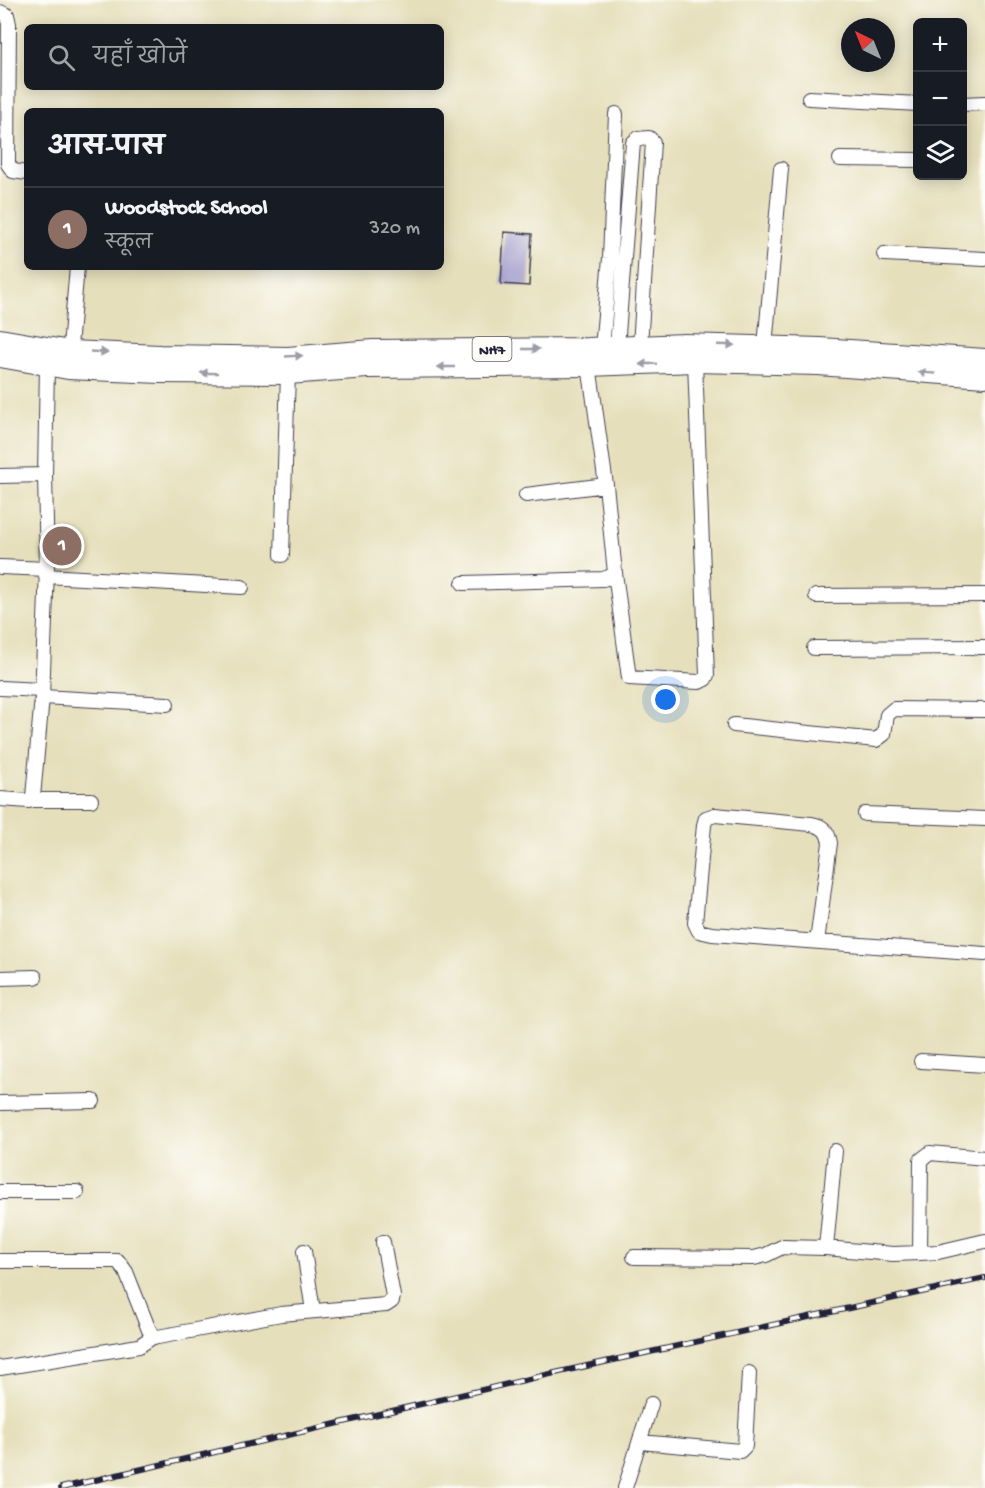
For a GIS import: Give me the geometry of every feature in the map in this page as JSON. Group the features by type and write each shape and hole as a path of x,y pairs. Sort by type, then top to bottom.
{"highway":[{"name":"NH7","path":"0,339 69,360 288,374 685,344 820,348 985,359"},
{"name":"NH7","path":"0,357 47,366 69,360 160,355 288,357 374,350 599,352 694,362 818,365 985,377"}],"street":[{"path":"0,12 7,15 9,24 8,164 13,171 24,173"},
{"path":"809,98 913,104"},
{"path":"967,104 985,104"},
{"path":"616,114 610,258 599,352 606,485 629,678 699,682 707,675 694,362"},
{"path":"599,352 633,143 637,139 649,138 653,142 640,346"},
{"path":"840,159 913,160"},
{"path":"765,346 781,169"},
{"path":"884,254 985,259"},
{"path":"69,360 77,270"},
{"path":"32,800 41,694 47,572 45,475 47,366"},
{"path":"282,555 288,374"},
{"path":"0,476 45,475"},
{"path":"526,495 606,485"},
{"path":"0,567 242,587"},
{"path":"463,583 603,579 615,573"},
{"path":"816,596 985,595"},
{"path":"814,648 985,647"},
{"path":"0,688 41,694 167,704"},
{"path":"734,725 876,740 884,734 887,715 894,709 985,710"},
{"path":"0,799 91,800"},
{"path":"865,814 985,819"},
{"path":"817,942 830,843 826,831 817,825 800,823 715,815 706,818 695,923 699,931 712,934 817,942 985,954"},
{"path":"0,978 35,977"},
{"path":"921,1061 985,1065"},
{"path":"0,1102 93,1101"},
{"path":"826,1248 835,1151"},
{"path":"920,1253 921,1160 930,1153 985,1158"},
{"path":"0,1192 77,1192"},
{"path":"634,1257 754,1258 782,1247 893,1254 920,1253 938,1252 985,1241"},
{"path":"0,1368 139,1346 154,1336 281,1314 386,1305 393,1296 383,1242"},
{"path":"304,1251 313,1311"},
{"path":"0,1261 117,1261 123,1265 149,1330 154,1336"},
{"path":"640,1442 740,1451 746,1446 749,1373"},
{"path":"625,1488 651,1404"}],"building":[{"path":"504,232 532,234 529,286 501,284"}],"railway":[{"path":"61,1488 546,1375 985,1278"}],"place":[{"name":"Woodstock School","path":"62,546"}]}
